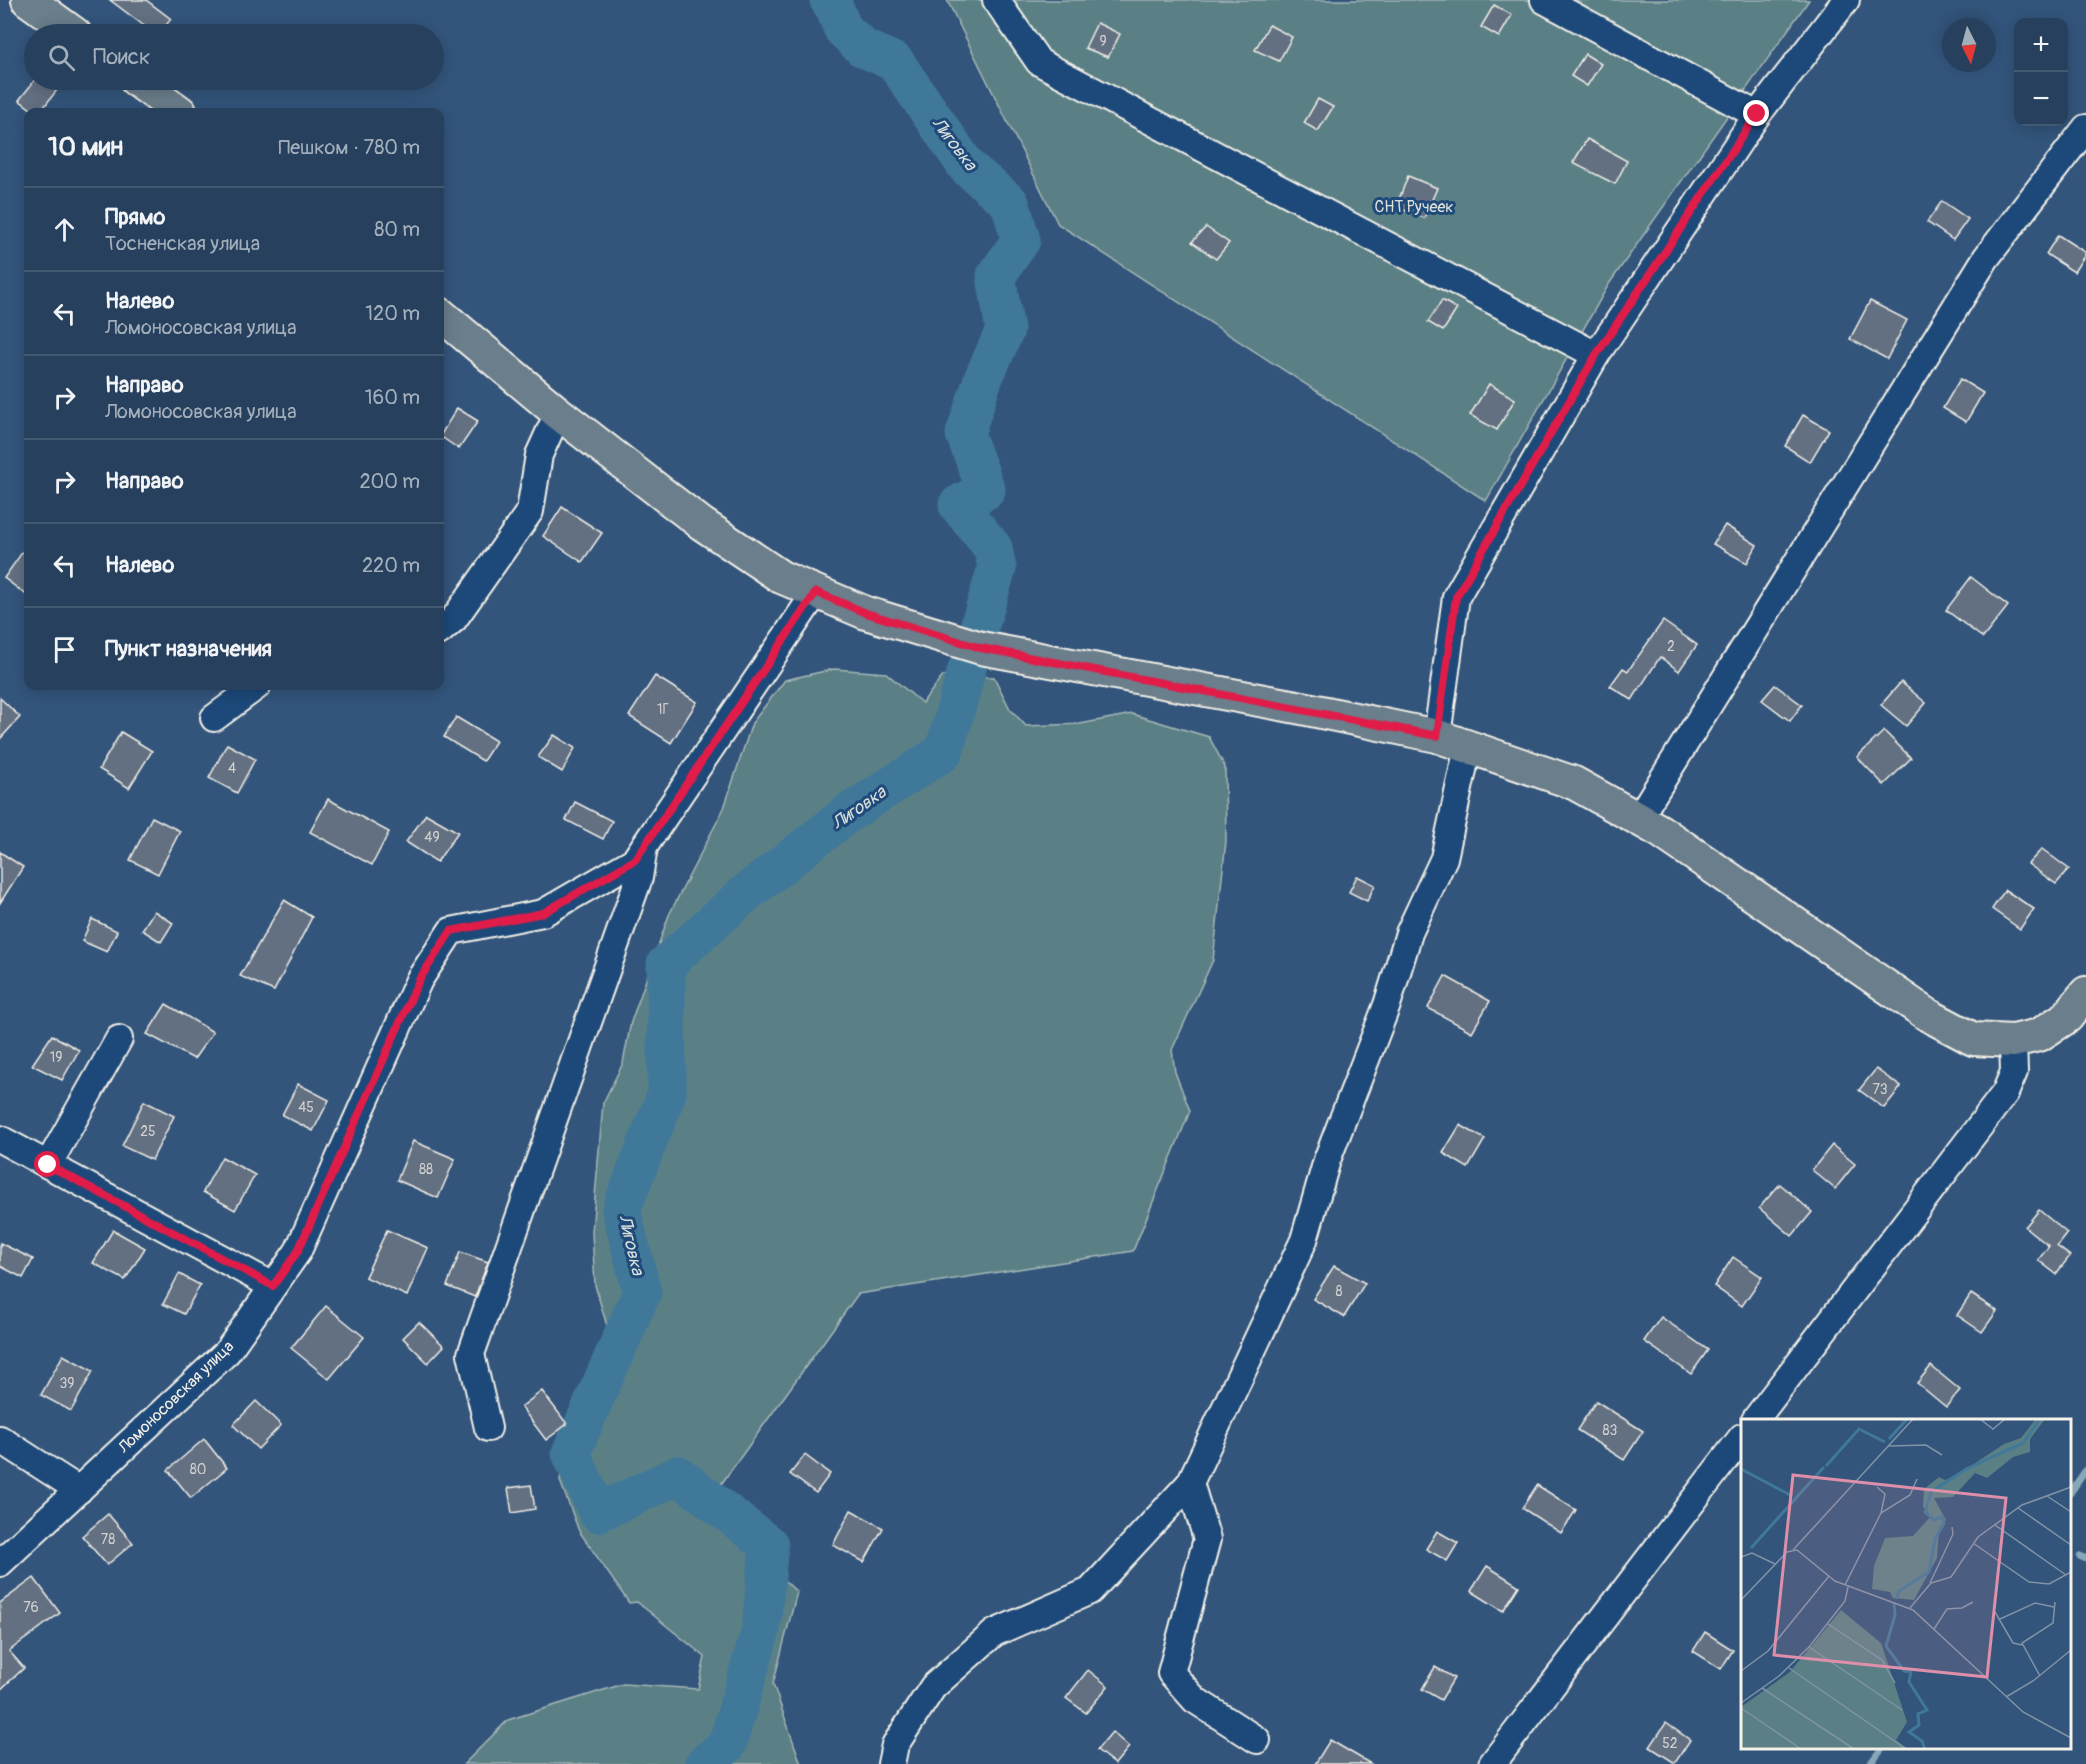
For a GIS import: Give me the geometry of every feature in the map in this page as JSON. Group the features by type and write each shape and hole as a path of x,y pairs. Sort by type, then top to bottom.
{"main road":[{"path":"28,0 61,24"},
{"path":"150,90 174,108"},
{"path":"444,317 558,413 702,524 781,577 866,613 981,648 1437,736 1574,783 1660,831 1928,1015 1973,1039 2013,1041 2039,1035 2067,1017 2086,993"}],"street":[{"path":"996,0 1039,62 1596,355"},
{"path":"1544,0 1757,114"},
{"path":"1437,736 1456,597 1596,355 1757,114 1846,0"},
{"path":"1638,819 1986,258 2086,129"},
{"path":"444,628 454,619 530,511 539,455 558,413"},
{"name":"Ломоносовская улица","path":"0,1563 227,1352 298,1251 419,980 451,931 543,913 635,860 816,592"},
{"path":"214,718 252,690"},
{"path":"891,1764 895,1745 933,1687 994,1633 1090,1592 1190,1483 1304,1240 1327,1160 1387,1005 1409,933 1444,858 1468,747"},
{"path":"488,1428 471,1354 639,878 644,847"},
{"path":"48,1165 119,1039"},
{"path":"1756,1419 2005,1094 2014,1072 2013,1041"},
{"path":"0,1139 273,1286"},
{"path":"0,1439 79,1490"},
{"path":"1492,1764 1741,1440"},
{"path":"1190,1483 1207,1539 1171,1673 1195,1700 1257,1740"}],"green space":[{"name":"СНТ Ручеек","path":"947,0 1809,0 1609,284 1486,501 1058,224"},
{"path":"834,669 886,673 922,703 943,676 994,677 1010,709 1026,726 1080,724 1132,714 1209,737 1225,767 1226,841 1213,960 1172,1050 1175,1072 1190,1111 1133,1251 858,1294 704,1508 797,1592 773,1684 801,1764 464,1764 508,1720 623,1684 698,1689 705,1657 637,1602 629,1603 579,1531 560,1481 561,1472 615,1399 619,1367 595,1285 592,1232 603,1103 623,1063 631,1022 669,915 724,808 752,723 785,680"}],"building":[{"path":"110,0 146,0 171,19 167,24 142,24"},
{"path":"1494,5 1512,15 1499,37 1481,27"},
{"path":"1097,23 1120,34 1108,57 1085,48"},
{"path":"1269,25 1292,37 1279,61 1255,50"},
{"path":"1585,54 1601,64 1587,86 1571,76"},
{"path":"27,90 57,90 43,108 30,108 19,100"},
{"path":"1318,99 1333,107 1318,131 1304,123"},
{"path":"1587,139 1627,161 1615,184 1573,163"},
{"path":"1408,176 1437,188 1424,218 1396,207"},
{"path":"1942,201 1968,219 1953,240 1927,222"},
{"path":"1206,227 1229,243 1216,259 1192,242"},
{"path":"2058,235 2086,253 2074,272 2046,254"},
{"path":"1442,300 1457,309 1443,331 1428,322"},
{"path":"1870,301 1907,320 1887,359 1850,339"},
{"path":"1960,379 1983,393 1966,422 1943,408"},
{"path":"1489,384 1515,399 1497,430 1470,415"},
{"path":"457,408 478,421 459,449 444,439 444,429"},
{"path":"1803,415 1829,430 1810,462 1785,446"},
{"path":"562,507 602,533 582,562 543,536"},
{"path":"1725,525 1757,545 1747,563 1713,544"},
{"path":"24,550 24,593 4,578"},
{"path":"1971,577 2008,606 1983,638 1946,610"},
{"path":"1663,621 1697,645 1679,671 1660,657 1632,700 1610,686 1623,668 1628,671"},
{"path":"655,676 697,702 671,743 629,716"},
{"path":"1901,682 1926,703 1906,726 1881,705"},
{"path":"1775,685 1802,705 1790,721 1762,700"},
{"path":"0,698 20,717 0,739"},
{"path":"456,717 496,741 483,761 444,737"},
{"path":"1884,731 1911,758 1884,785 1857,757"},
{"path":"121,732 152,751 129,788 99,769"},
{"path":"554,735 575,748 562,772 538,757"},
{"path":"227,744 255,759 237,793 209,778"},
{"path":"328,799 389,832 372,865 310,832"},
{"path":"575,802 612,821 603,839 566,820"},
{"path":"426,814 458,832 437,862 406,842"},
{"path":"152,817 180,831 158,874 130,860"},
{"path":"2042,849 2069,869 2056,884 2028,864"},
{"path":"0,852 23,867 0,903"},
{"path":"1357,876 1375,885 1367,901 1349,892"},
{"path":"2005,890 2034,909 2020,929 1992,909"},
{"path":"284,900 312,917 274,991 240,976"},
{"path":"154,911 173,923 161,942 142,930"},
{"path":"92,919 117,931 107,952 82,941"},
{"path":"1445,976 1490,1001 1472,1032 1428,1008"},
{"path":"166,1004 213,1032 194,1059 147,1034"},
{"path":"52,1035 79,1050 62,1080 32,1065"},
{"path":"1876,1069 1901,1087 1884,1108 1859,1090"},
{"path":"298,1084 329,1100 313,1131 282,1115"},
{"path":"144,1101 174,1116 152,1160 122,1146"},
{"path":"1460,1125 1485,1139 1468,1168 1443,1153"},
{"path":"413,1141 455,1159 438,1198 397,1180"},
{"path":"1832,1145 1855,1164 1835,1189 1812,1170"},
{"path":"222,1157 255,1175 235,1210 203,1192"},
{"path":"1780,1184 1812,1212 1792,1236 1759,1208"},
{"path":"2039,1210 2067,1233 2057,1246 2070,1256 2056,1274 2038,1260 2049,1246 2025,1227"},
{"path":"113,1230 145,1248 125,1280 93,1263"},
{"path":"387,1230 428,1248 407,1296 365,1277"},
{"path":"0,1243 33,1259 23,1278 0,1266"},
{"path":"460,1252 488,1262 475,1297 447,1286"},
{"path":"1733,1257 1762,1277 1742,1306 1714,1286"},
{"path":"1334,1266 1365,1283 1344,1317 1313,1299"},
{"path":"179,1274 200,1285 184,1314 163,1304"},
{"path":"1971,1294 1997,1311 1982,1332 1957,1315"},
{"path":"326,1306 364,1337 329,1379 291,1348"},
{"path":"1661,1317 1708,1350 1691,1374 1644,1341"},
{"path":"419,1322 444,1346 428,1363 403,1338"},
{"path":"63,1355 93,1371 71,1411 41,1395"},
{"path":"1931,1366 1960,1390 1946,1407 1917,1383"},
{"path":"542,1391 567,1424 546,1440 521,1407"},
{"path":"256,1401 281,1425 258,1449 233,1425"},
{"path":"1596,1401 1643,1431 1624,1460 1577,1430"},
{"path":"204,1439 227,1468 191,1498 168,1470"},
{"path":"805,1455 830,1474 816,1493 790,1474"},
{"path":"531,1485 535,1509 512,1513 508,1488"},
{"path":"1537,1485 1576,1510 1561,1533 1522,1508"},
{"path":"851,1510 883,1528 864,1562 833,1545"},
{"path":"108,1514 133,1543 107,1565 82,1536"},
{"path":"1437,1531 1458,1543 1447,1561 1426,1549"},
{"path":"1487,1566 1519,1586 1503,1611 1471,1591"},
{"path":"34,1578 60,1613 9,1651 24,1668 0,1690 0,1603"},
{"path":"1705,1632 1733,1650 1721,1669 1693,1651"},
{"path":"1435,1667 1454,1678 1441,1700 1422,1689"},
{"path":"1088,1670 1108,1686 1086,1713 1066,1698"},
{"path":"1666,1723 1690,1740 1675,1763 1650,1747"},
{"path":"1112,1732 1129,1747 1115,1764 1097,1750"},
{"path":"1330,1740 1371,1764 1315,1764"}],"waterway":[{"name":"Лиговка","path":"829,0 843,29 863,48 895,62 967,167 1010,203 1021,240 996,276 1005,330 983,379 965,434 986,490 958,505 993,548 997,568 980,624"},
{"name":"Лиговка","path":"704,1764 727,1745 761,1629 769,1545 678,1475 598,1513 571,1453 642,1292 621,1210 667,1093 666,964 746,893 850,812 944,752 967,669"},
{"path":"2071,1492 2086,1470"},
{"path":"2080,1556 2086,1559"},
{"path":"1870,1764 1881,1749"}],"route":[{"path":"48,1165 273,1286 298,1251 419,980 451,931 543,913 635,860 816,592 866,613 981,648 1302,708 1437,736 1456,597 1596,355 1757,114"}]}
